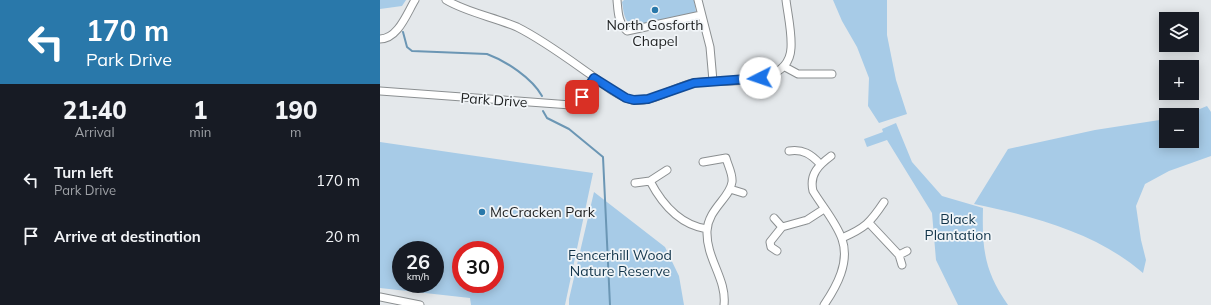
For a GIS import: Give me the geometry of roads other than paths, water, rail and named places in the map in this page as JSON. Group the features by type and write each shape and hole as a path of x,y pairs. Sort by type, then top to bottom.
{"street":[{"path":"380,39 391,37 396,32 415,0"},
{"path":"446,0 461,8 517,27 554,48 594,78 626,98 634,100 648,99 683,86 713,81 770,76 785,67 790,58 791,49 786,0"},
{"path":"617,0 619,19 622,27 628,31 701,15"},
{"path":"698,0 710,47 713,81"},
{"path":"785,67 798,74 832,74"},
{"name":"Park Drive","path":"380,91 571,105 582,97 594,78"},
{"path":"789,151 803,151 814,157 820,164"},
{"path":"824,305 834,291 843,265 844,252 842,238 816,197 811,183 812,176 820,164 831,156"},
{"path":"704,162 726,158 732,175 730,189 710,216 707,229 709,254 724,292 724,305"},
{"path":"635,183 650,181 667,170"},
{"path":"650,181 660,200 666,206 692,225 707,229"},
{"path":"730,189 743,193"},
{"path":"842,238 870,223 884,202"},
{"path":"777,250 771,247 770,242 782,227 807,220 824,209"},
{"path":"774,218 782,227"},
{"path":"870,223 899,256 902,265"},
{"path":"899,256 907,251"},
{"path":"380,297 420,305"}],"waterway":[{"path":"403,32 407,47 412,51 487,54 494,57 518,71 538,89 542,96"},
{"path":"543,111 547,118 569,129 603,157 610,305"}],"place":[{"name":"North Gosforth Chapel","path":"655,10"},
{"name":"McCracken Park","path":"482,212"}],"park label":[{"name":"Black Plantation","path":"958,228"},
{"name":"Fencerhill Wood Nature Reserve","path":"620,264"}]}
